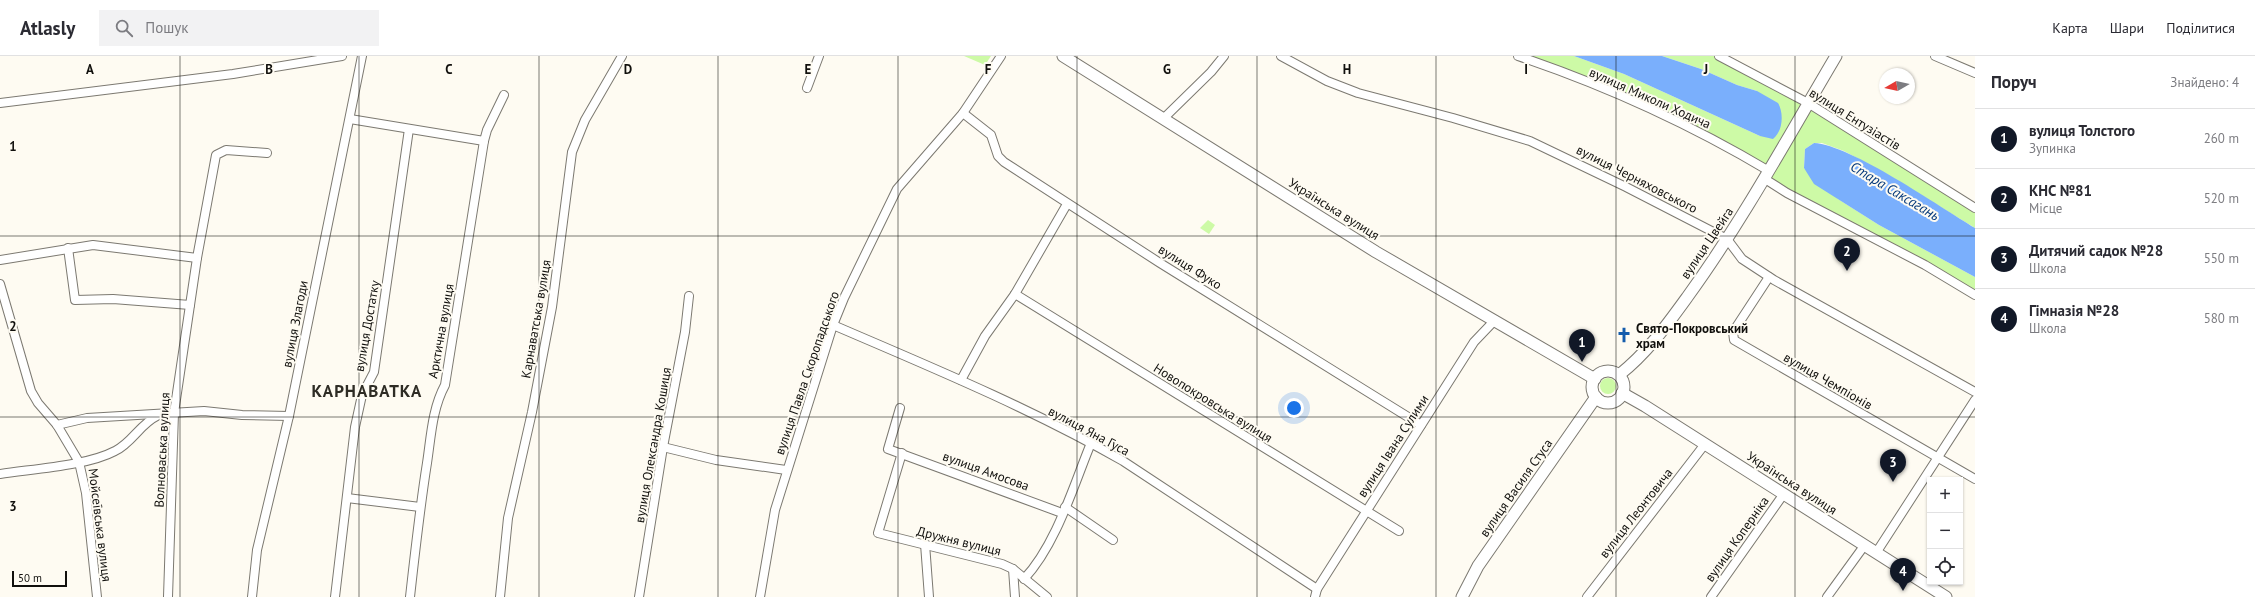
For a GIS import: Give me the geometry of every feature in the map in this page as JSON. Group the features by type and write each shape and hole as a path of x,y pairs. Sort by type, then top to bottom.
{"main road":[{"name":"Українська вулиця","path":"1063,56 1164,118 1370,249 1495,320 1594,379"},
{"name":"вулиця Цвейга","path":"1619,375 1651,346 1727,239 1767,175 1836,56"},
{"path":"1606,371 1619,375 1624,386 1622,393 1617,399 1610,402 1602,401 1596,397 1592,388 1594,379 1599,373 1606,371"},
{"name":"Українська вулиця","path":"1622,393 1946,597"},
{"name":"вулиця Василя Стуса","path":"1462,597 1478,566 1596,397"}],"street":[{"path":"0,103 217,76 342,56"},
{"name":"вулиця Злагоди","path":"252,597 257,550 289,416 362,56"},
{"name":"Карнаватська вулиця","path":"500,597 508,518 532,412 552,307 572,152 585,120 622,56"},
{"path":"807,88 819,56"},
{"name":"вулиця Павла Скоропадського","path":"760,597 775,510 786,470 833,325 844,298 897,189 963,113 1001,56"},
{"path":"1164,118 1211,72 1224,56"},
{"name":"вулиця Черняховського","path":"1281,56 1327,81 1358,93 1453,118 1530,141 1619,183 1727,239 1742,258 1770,276 1975,392"},
{"name":"вулиця Миколи Ходича","path":"1518,56 1607,91 1724,144 1767,175 1787,193 1925,266 1975,295"},
{"name":"вулиця Ентузіастів","path":"1719,56 1808,103 1975,208"},
{"path":"1935,56 1975,74"},
{"name":"Арктична вулиця","path":"410,597 420,507 432,428 438,398 445,385 484,141 487,130 504,95"},
{"name":"вулиця Фуко","path":"963,113 991,135 998,156 1004,162 1067,204 1421,426"},
{"path":"350,119 484,141"},
{"name":"вулиця Достатку","path":"335,597 355,427 362,395 374,372 409,129"},
{"name":"Волноваська вулиця","path":"168,597 174,413 197,258 216,155 226,150 267,153"},
{"path":"961,380 985,336 1015,294 1067,204"},
{"path":"0,260 93,245 197,258"},
{"path":"68,248 74,300 113,299 190,305"},
{"name":"вулиця Чемпіонів","path":"1770,276 1733,332 1734,340 1975,479"},
{"name":"Мойсеївська вулиця","path":"0,284 31,391 38,403 57,425 80,462 86,493 98,597"},
{"name":"Новопокровська вулиця","path":"1015,294 1399,531"},
{"name":"вулиця Олександра Кошиця","path":"639,597 663,447 685,332 689,296"},
{"name":"вулиця Івана Сулими","path":"1316,593 1366,511 1474,342 1495,320"},
{"name":"вулиця Яна Гуса","path":"833,325 961,380 1092,443 1123,461 1316,593"},
{"path":"1876,553 1939,459 1975,400"},
{"name":"вулиця Амосова","path":"900,408 888,449 1063,510 1113,540"},
{"path":"57,425 74,420 204,411 242,415 289,416"},
{"path":"0,474 80,462 114,452 124,446 147,421 160,414"},
{"path":"1024,579 1033,569 1063,510 1092,443"},
{"name":"вулиця Леонтовича","path":"1587,597 1705,444"},
{"path":"663,447 716,460 786,470"},
{"name":"Дружня вулиця","path":"902,453 878,533 1002,564 1013,569 1048,597"},
{"name":"вулиця Коперніка","path":"1711,597 1783,495"},
{"path":"347,498 420,507"},
{"path":"925,544 929,597"},
{"path":"1827,597 1864,546"},
{"path":"1013,569 1015,597"}],"green space":[{"path":"964,56 991,56 985,65"},
{"path":"1518,56 1574,56 1624,74 1760,136 1757,91 1737,85 1701,69 1662,56 1719,56 1808,103 1975,208 1975,228 1890,176 1844,151 1822,143 1814,143 1805,149 1804,168 1838,199 1879,225 1975,277 1975,295 1773,185 1769,171 1607,91"},
{"path":"1208,220 1215,225 1209,234 1200,228"},
{"path":"1608,378 1615,383 1616,386 1611,393 1608,394 1601,389 1600,386 1605,379"}],"water":[{"path":"1574,56 1662,56 1701,69 1737,85 1757,91 1778,103 1782,117 1781,127 1773,139 1760,136 1624,74"},
{"name":"Стара Саксагань","path":"1814,143 1830,146 1872,165 1975,228 1975,277 1879,225 1814,184 1804,168 1805,149"}],"place":[{"name":"КНС №81","path":"1847,271"},
{"name":"Свято-Покровський храм","path":"1624,335"},
{"name":"вулиця Толстого","path":"1582,362"},
{"name":"Дитячий садок №28","path":"1893,482"},
{"name":"Гімназія №28","path":"1903,591"}],"district":[{"name":"КАРНАВАТКА","path":"367,391"}]}
